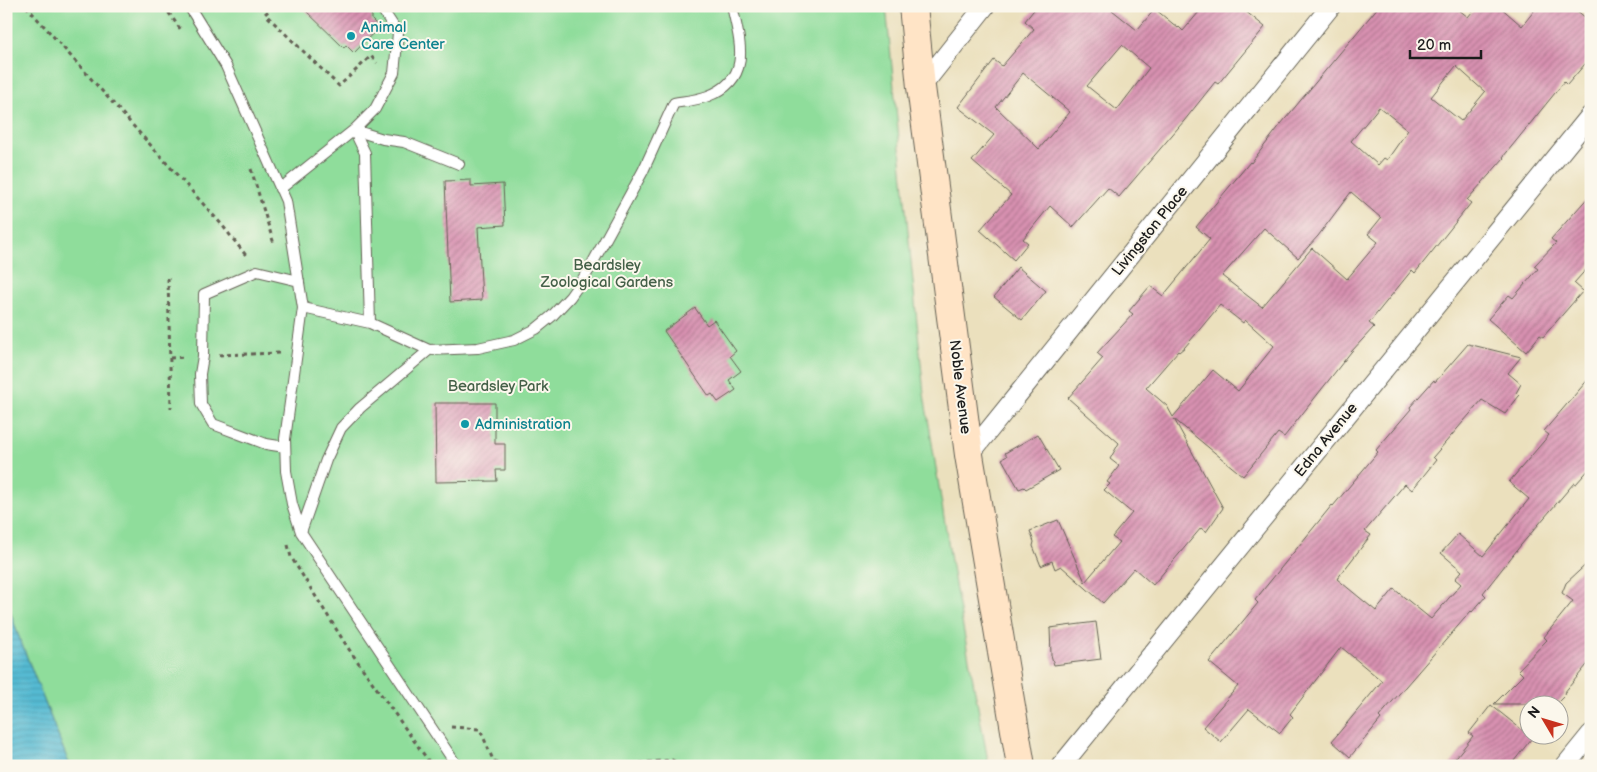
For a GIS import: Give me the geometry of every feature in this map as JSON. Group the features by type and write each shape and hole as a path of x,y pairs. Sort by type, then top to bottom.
{"main road":[{"name":"Noble Avenue","path":"913,6 921,87 969,455 1021,766"}],"street":[{"path":"921,87 985,6"},
{"name":"Livingston Place","path":"969,455 1330,6"},
{"name":"Edna Avenue","path":"1061,766 1591,115"},
{"path":"1565,766 1591,734"}],"lane":[{"path":"189,6 226,66 286,201 302,308 286,447 286,471 292,504 301,532 457,766"},
{"path":"280,189 354,130 375,109 394,73 398,33 380,6"},
{"path":"302,308 370,323 428,350 478,348 514,340 536,329 570,297 587,273 637,183 674,103 708,96 725,86 739,71 741,50 732,6"},
{"path":"354,130 383,139 404,142 459,164"},
{"path":"354,130 365,153 370,323"},
{"path":"286,447 266,444 213,424 202,404 200,374 203,356 204,294 257,271 298,281"},
{"path":"301,532 326,460 342,428 360,408 428,350"}],"path":[{"path":"26,6 222,225 257,271"},
{"path":"274,6 265,14 338,86 371,56 391,78"},
{"path":"168,278 171,408"},
{"path":"170,358 278,353"},
{"path":"430,726 480,729 493,760 503,766"},
{"path":"672,760 677,766"},
{"path":"608,766 672,760 683,766"}],"green space":[{"name":"Beardsley Park","path":"6,6 886,6 924,394 954,579 989,766 70,766 17,632 6,598"}],"water":[{"path":"6,598 17,632 70,766 6,766"}],"building":[{"name":"Animal Care Center","path":"301,6 362,6 379,27 354,53 346,45 344,48"},
{"path":"1037,6 1107,6 1137,30 1155,9 1183,31 1204,6 1239,6 1265,27 1218,84 1215,82 1119,197 1108,188 1073,227 1050,206 1023,239 1028,243 1014,260 980,230 1011,195 972,161 994,135 958,107 994,60 1002,66 1034,29 1025,21","holes":["1122,45 1149,68 1117,110 1087,86","1023,73 1070,112 1039,149 996,107"]},
{"path":"1379,6 1454,6 1468,17 1477,6 1499,6 1522,26 1538,6 1571,6 1591,22 1591,57 1567,85 1564,82 1504,158 1467,200 1471,203 1415,273 1412,270 1369,323 1374,327 1351,352 1284,437 1278,433 1243,476 1174,419 1223,508 1206,532 1201,528 1153,585 1134,568 1103,603 1061,566 1055,569 1052,561 1041,566 1033,546 1034,542 1030,531 1058,520 1085,582 1119,542 1112,537 1132,513 1104,490 1110,484 1107,482 1119,466 1110,459 1119,443 1068,398 1103,358 1097,353 1133,314 1129,311 1150,286 1163,296 1210,239 1196,227 1251,163","holes":["1456,66 1485,92 1461,121 1431,97","1379,107 1408,130 1387,160 1384,158 1378,165 1351,141","1351,192 1381,218 1368,234 1378,242 1347,279 1312,248 1262,307 1222,276 1264,228 1298,258 1318,236","1220,305 1243,323 1245,320 1274,346 1238,391 1213,370 1173,417 1167,406 1146,388 1178,351 1185,347"]},
{"path":"471,180 471,186 503,184 505,225 478,227 482,300 450,302 445,181"},
{"path":"1591,194 1591,264 1574,283 1583,291 1543,337 1540,335 1526,352 1488,319 1509,295 1513,298 1538,269 1534,266 1556,243 1551,239"},
{"path":"1018,267 1046,291 1022,320 994,297"},
{"path":"695,308 707,325 714,320 736,351 730,356 741,371 729,380 736,390 718,402 712,394 709,396 664,331"},
{"path":"1468,344 1521,357 1508,373 1521,384 1516,393 1519,396 1505,414 1482,400 1433,457 1436,460 1412,490 1405,484 1365,531 1371,535 1337,579 1376,611 1394,589 1431,619 1461,584 1455,579 1462,571 1441,553 1458,534 1483,556 1529,499 1509,482 1549,435 1544,431 1591,376 1591,467 1576,484 1574,483 1521,545 1483,593 1486,596 1379,717 1381,719 1350,757 1332,741 1382,681 1341,647 1290,714 1293,717 1280,733 1249,709 1221,742 1203,727 1238,686 1209,662 1258,603 1255,600 1332,505 1378,452 1376,450 1411,409 1410,407"},
{"name":"Administration","path":"435,403 495,403 495,444 505,444 505,470 496,470 497,481 436,482"},
{"path":"1038,434 1059,470 1026,489 1024,487 1019,489 1002,459 1007,456 1005,453"},
{"path":"1591,560 1591,660 1564,694 1520,694 1520,704 1494,704 1523,675 1518,670 1547,640 1544,637 1573,601 1562,593 1566,583"},
{"path":"1096,622 1101,659 1054,665 1051,655 1050,628"},
{"path":"1491,705 1520,728 1520,744 1527,744 1510,766 1449,766 1473,736 1469,733"}],"place":[{"name":"Animal Care Center","path":"351,36"},
{"name":"Administration","path":"465,424"}],"park label":[{"name":"Beardsley Zoological Gardens","path":"607,274"}]}
